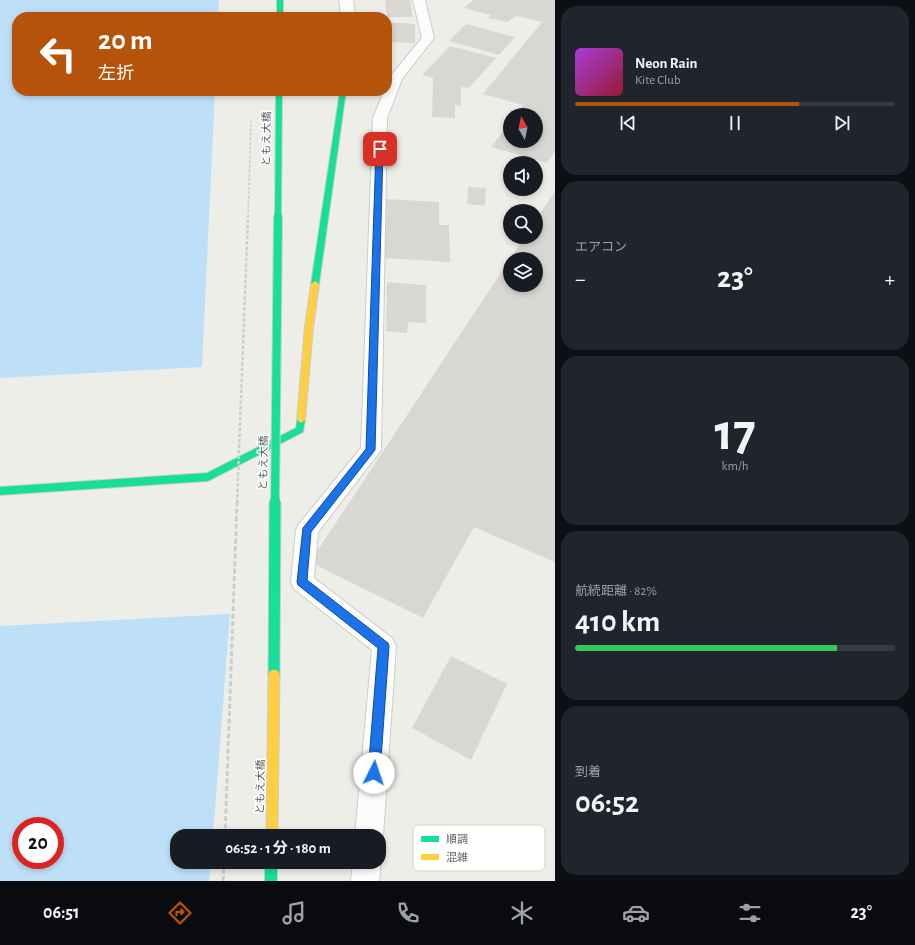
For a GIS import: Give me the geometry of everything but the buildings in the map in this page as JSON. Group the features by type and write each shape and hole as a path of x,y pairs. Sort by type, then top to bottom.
{"street":[{"path":"280,0 280,12"},
{"path":"346,0 347,12"},
{"name":"ともえ大橋","path":"272,829 279,96"},
{"path":"0,490 208,477 300,430 309,327 342,96"},
{"path":"271,869 271,881"}],"lane":[{"path":"392,88 396,78 428,38 419,0"},
{"path":"370,829 384,646 302,582 307,530 371,450 380,118 389,96"},
{"path":"365,881 366,869"}],"path":[{"path":"225,829 252,114"},
{"path":"223,881 224,869"}],"water":[{"path":"0,0 219,0 218,12 12,12 12,96 215,96 202,367 0,378"},
{"path":"230,614 214,829 170,829 170,869 210,869 209,881 0,881 0,626"}],"traffic: fast":[{"path":"280,0 280,12"},
{"path":"274,675 279,96"},
{"path":"315,284 342,96"},
{"path":"0,491 208,477 300,430 301,420"},
{"path":"271,869 271,881"}],"traffic: slow":[{"path":"301,420 309,327 315,284"},
{"path":"272,829 274,675"}],"route":[{"path":"374,773 384,646 302,582 307,530 371,450 380,149"}]}
